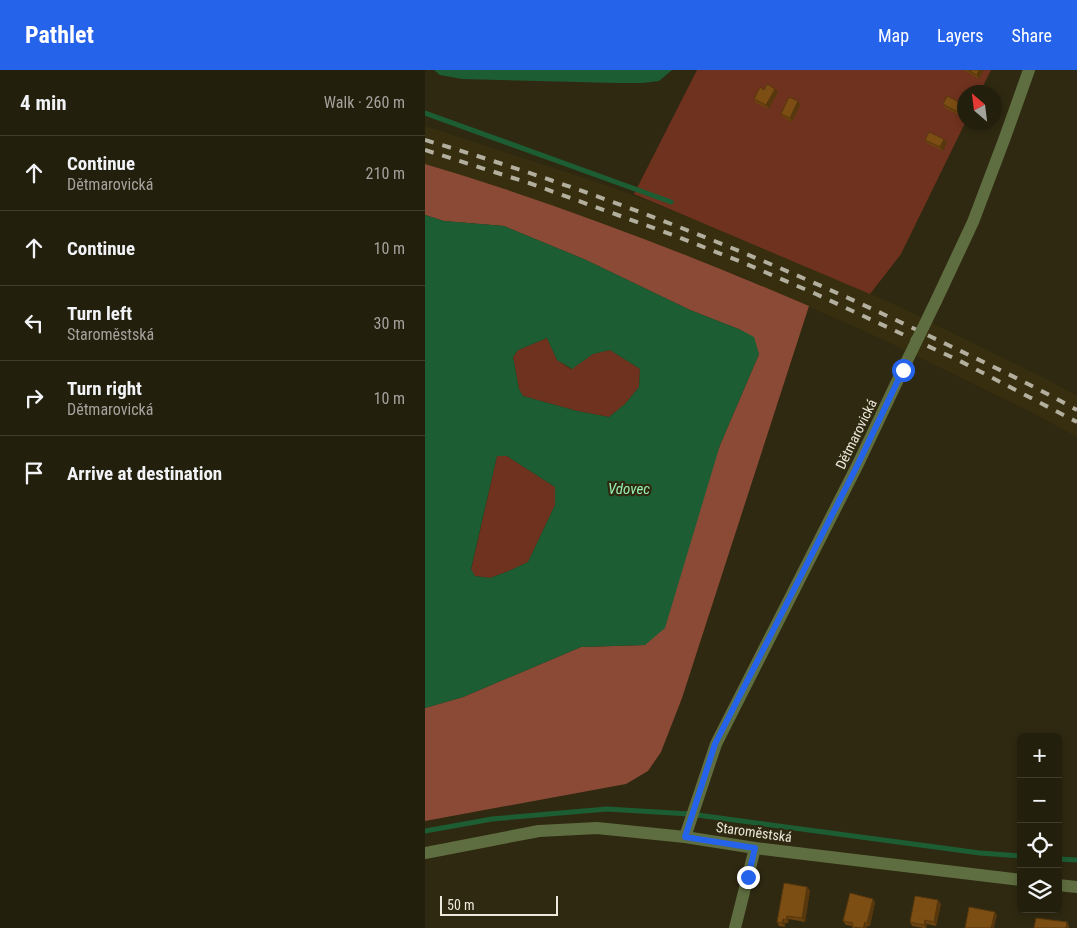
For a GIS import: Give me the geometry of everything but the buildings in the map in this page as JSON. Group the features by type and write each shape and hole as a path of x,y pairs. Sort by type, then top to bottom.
{"street":[{"name":"Dětmarovická","path":"685,837 715,744 858,464 973,222 1005,140 1029,70"},
{"name":"Staroměstská","path":"425,853 539,831 597,828 685,837 755,848 1017,880"},
{"path":"735,928 755,848"},
{"path":"1062,885 1077,887"}],"shaded area":[{"path":"697,70 991,70 984,85 957,85 957,130 962,130 901,254 870,294 634,194"},
{"path":"425,126 612,187 754,243 900,307 1077,396 1077,437 1033,413 884,340 740,276 600,222 425,164"},
{"path":"425,164 523,195 619,229 809,306 682,698 661,752 648,771 626,784 425,821 425,708 463,697 581,647 645,645 720,445 759,354 741,330 690,310 586,260 504,226 444,221 425,215"},
{"path":"547,338 557,360 571,369 593,354 610,350 640,369 639,387 625,404 609,417 577,411 523,396 519,389 513,357 518,350"},
{"path":"497,456 507,456 555,487 555,505 528,562 490,578 475,576 471,570"}],"water":[{"path":"434,70 672,70 659,81 618,83 462,79 440,75"},
{"name":"Vdovec","path":"425,215 444,221 504,226 586,260 690,310 754,337 759,354 720,445 665,628 645,645 581,647 463,697 425,708","holes":["547,338 557,360 572,369 593,354 610,350 640,369 639,387 625,404 609,417 577,411 523,396 519,389 513,357 518,350","497,456 507,456 555,487 555,505 528,562 490,578 475,576 471,569"]}],"waterway":[{"path":"425,113 671,202"},
{"path":"425,831 492,819 607,809 690,814 980,853 1017,856"},
{"path":"1062,859 1077,860"}],"railway":[{"path":"425,140 624,206 755,257 883,314 1012,376 1077,410"},
{"path":"425,150 529,183 744,263 816,294 960,361 1077,422"}],"route":[{"path":"748,877 755,848 685,837 715,744 858,464 903,370"}]}
